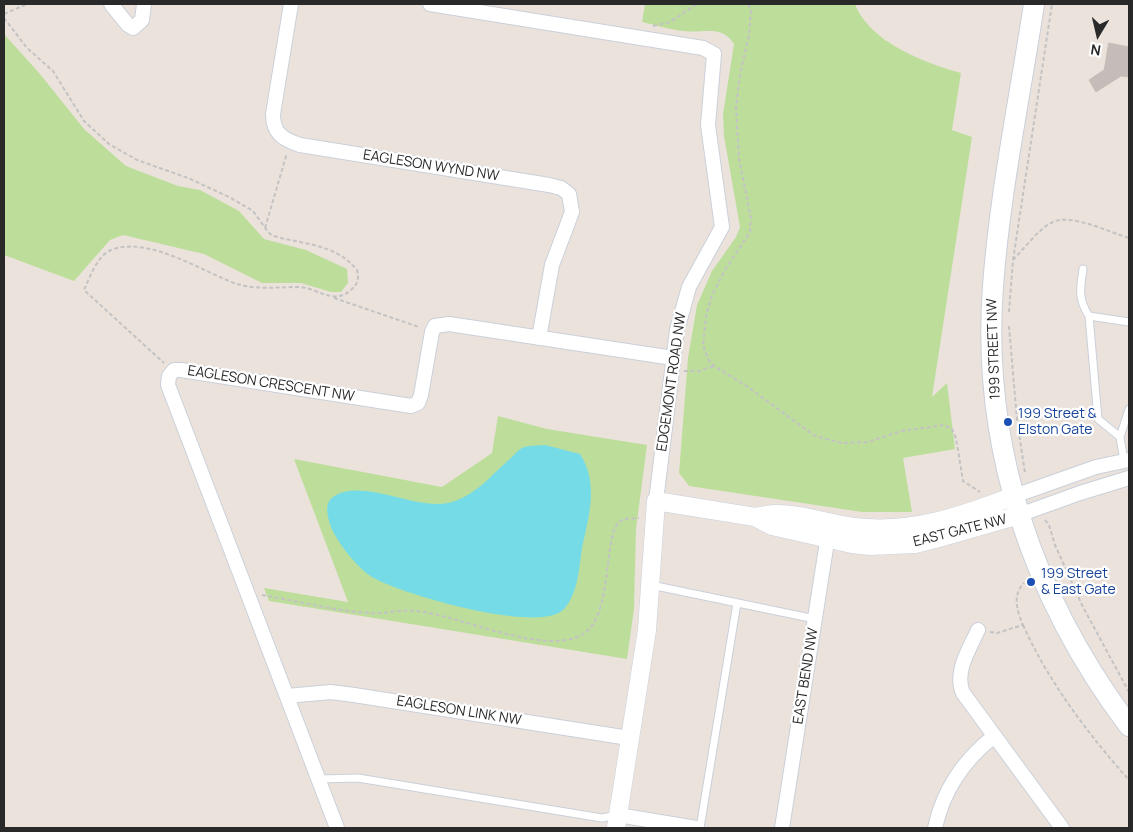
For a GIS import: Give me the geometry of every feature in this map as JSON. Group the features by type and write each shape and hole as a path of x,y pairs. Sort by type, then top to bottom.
{"main road":[{"name":"199 STREET NW","path":"1034,4 999,227 993,286 992,356 998,428 1019,516 1037,568 1066,629 1129,726"}],"street":[{"path":"111,4 128,25 133,28 142,20 144,4"},
{"path":"289,142 278,134 273,126 273,114 291,4"},
{"name":"EDGEMONT ROAD NW","path":"430,4 703,48 714,54 708,125 722,227 689,287 680,314 654,520 648,630 629,738 617,822"},
{"name":"EAGLESON WYND NW","path":"289,142 548,185 560,188 569,194 572,212 552,265 539,338"},
{"path":"432,332 435,326 449,324 539,338 673,363"},
{"name":"EAGLESON CRESCENT NW","path":"337,828 168,386 169,376 174,370 411,406 418,402 421,395 432,332"},
{"path":"1014,496 1070,475 1126,461 1128,481 1080,493 1019,516"},
{"name":"EAST GATE NW","path":"656,501 755,517 772,526 829,531 854,527 891,529 919,527 984,508 1014,496"},
{"name":"EAST GATE NW","path":"829,531 870,546 915,544 958,534 1019,516"},
{"name":"EAST BEND NW","path":"782,828 829,531"},
{"path":"978,630 964,661 959,684 969,704 1062,828"},
{"name":"EAGLESON LINK NW","path":"287,696 331,692 629,738"},
{"path":"935,828 941,807 958,772 979,748 993,736"},
{"path":"617,822 696,828"}],"lane":[{"path":"1083,269 1080,292 1082,305 1089,316 1098,419 1120,437"},
{"path":"1089,316 1129,322"},
{"path":"1126,461 1120,437 1129,409"},
{"path":"651,585 815,619"},
{"path":"700,828 737,603"},
{"path":"318,779 358,778 617,822"}],"path":[{"path":"4,14 27,4"},
{"path":"635,37 636,25 655,26 670,22 697,4"},
{"path":"748,4 751,11 750,35 740,74 736,107 739,159 751,218 750,232 725,270 712,295 706,317 703,345 714,366 745,385 815,436 842,443 868,442 901,431 944,425 952,429 956,438 963,481 971,488 986,495"},
{"path":"1024,475 1027,470 1017,420 1009,346 1013,260 1052,4"},
{"path":"4,18 27,48 53,71 84,121 109,144 137,160 188,178 229,197 253,211 265,228 274,236 310,242 344,257 352,263 357,270 358,282 348,292 334,298"},
{"path":"265,228 289,142"},
{"path":"1013,260 1045,227 1055,220 1075,221 1129,238"},
{"path":"174,370 158,359 84,290 101,257 112,249 134,248 180,257 238,284 251,287 300,287 432,332"},
{"path":"673,363 688,372 714,366"},
{"path":"248,592 365,613 417,611 492,631 553,641 568,640 585,633 597,619 615,527 623,519 654,520"},
{"path":"1046,521 1083,607 1129,692"},
{"path":"1024,583 1018,591 1017,610 1031,642 1066,698 1109,758 1129,780"},
{"path":"978,630 997,633 1023,625"}],"green space":[{"path":"645,4 855,4 862,17 872,29 885,40 915,57 961,73 952,130 972,137 932,397 947,383 955,449 903,458 912,512 862,512 689,486 679,473 688,358 697,305 712,271 736,237 740,227 724,136 723,114 734,44 724,34 718,32 691,32 668,29 642,22"},
{"path":"4,34 40,74 84,129 126,166 178,186 200,190 239,211 264,239 306,250 347,269 348,283 341,292 331,292 301,283 262,283 204,254 123,235 110,240 74,281 4,255"},
{"path":"498,416 547,429 647,445 636,529 634,609 627,659 269,601 264,588 348,602 294,459 442,487 492,453"}],"water":[{"path":"545,445 580,454 586,465 591,488 591,500 575,588 569,603 564,609 550,616 501,615 470,609 411,593 387,584 372,577 360,567 340,544 331,528 327,511 330,499 345,492 358,490 420,502 448,503 475,491 521,449 527,446"}],"building":[{"path":"1109,43 1129,47 1129,77 1121,76 1096,92 1089,80 1104,70"}],"place":[{"name":"199 Street & Elston Gate","path":"1008,422"},
{"name":"199 Street & East Gate","path":"1031,582"}]}
